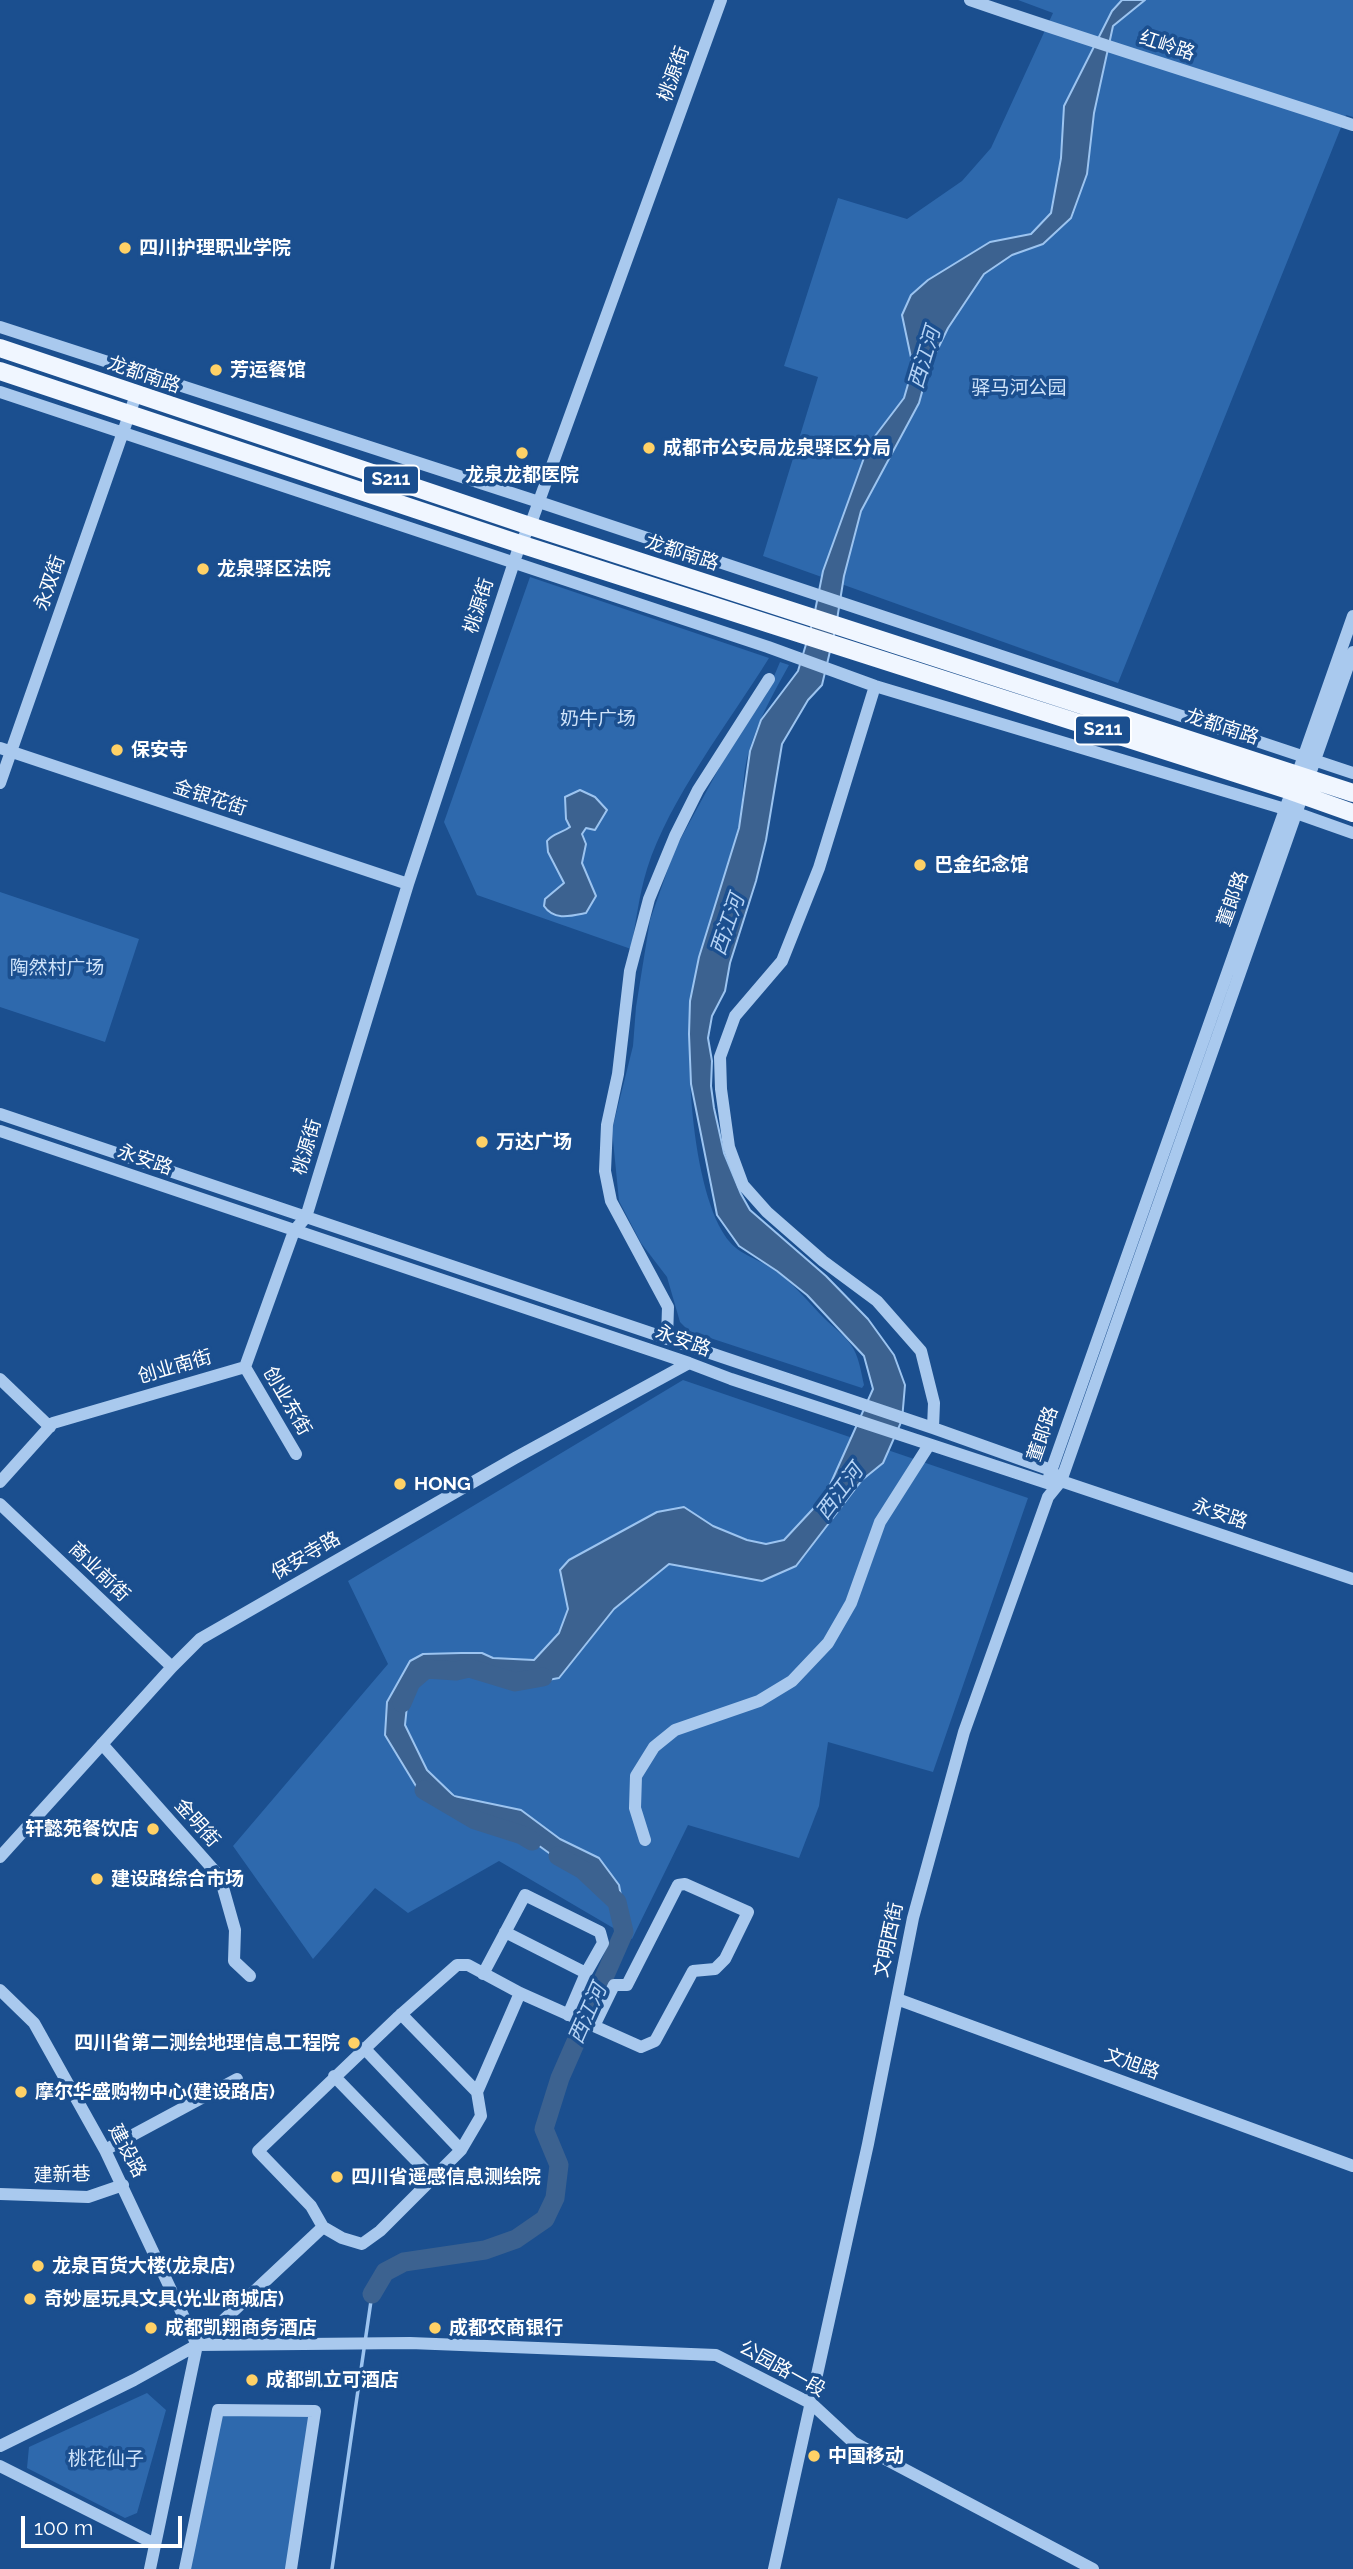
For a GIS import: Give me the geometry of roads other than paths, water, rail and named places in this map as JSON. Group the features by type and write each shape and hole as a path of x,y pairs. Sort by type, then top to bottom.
{"main road":[{"name":"龙都南路","path":"0,348 783,608 856,641 1353,813"},
{"name":"龙都南路","path":"0,371 776,626 856,641 1306,767 1353,793"}],"street":[{"name":"桃源街","path":"294,1231 306,1217 408,884 513,563 539,502 721,0"},
{"name":"红岭路","path":"970,0 1176,70 1235,86 1353,125"},
{"path":"0,327 873,614 1306,767 1353,774"},
{"path":"0,392 843,673 875,686 1291,811 1353,833"},
{"name":"永双街","path":"0,783 6,750 136,395"},
{"name":"董郞路","path":"1061,1481 1306,767 1353,616"},
{"name":"董郞路","path":"1306,767 1353,652"},
{"path":"667,1339 668,1307 611,1201 605,1171 607,1125 618,1074 630,971 649,899 681,824 698,790 769,679"},
{"path":"875,686 819,868 782,961 735,1016 720,1057 720,1089 729,1147 743,1185 767,1212 813,1253 877,1301 921,1351 934,1402 933,1428"},
{"name":"金银花街","path":"6,750 408,884"},
{"name":"董郞路","path":"1048,1490 1051,1470 1291,811"},
{"path":"0,1114 910,1420 1051,1470 1061,1481"},
{"name":"永安路","path":"0,1132 689,1363 731,1380 841,1414 1048,1490 1061,1481 1353,1579"},
{"path":"245,1367 294,1231"},
{"name":"保安寺路","path":"0,1857 200,1639 515,1458 689,1363"},
{"name":"创业南街","path":"0,1482 53,1423 245,1367"},
{"name":"创业东街","path":"245,1367 296,1454"},
{"path":"0,1380 50,1427"},
{"path":"645,1839 635,1808 636,1776 654,1747 675,1730 759,1701 792,1681 828,1643 851,1603 880,1522 929,1445"},
{"name":"文明西街","path":"774,2569 868,2144 913,1918 964,1732 1048,1490"},
{"name":"商业前街","path":"0,1504 172,1667"},
{"name":"金明街","path":"102,1744 220,1877 235,1930 234,1961 250,1976"},
{"path":"520,1993 477,2092 481,2116 461,2150 380,2231 362,2244 342,2238 323,2227 311,2206 258,2151 334,2076 457,1965 468,1965 520,1993 593,2026 641,2047 655,2041 693,1971 715,1969 725,1959 748,1912 685,1884 678,1885 627,1985 614,1985 593,2026"},
{"path":"483,1973 526,1895 600,1932 603,1943 586,1973 573,2017"},
{"path":"505,1932 586,1973"},
{"name":"建设路","path":"0,1990 34,2023 105,2150 197,2345"},
{"name":"文旭路","path":"897,1999 1353,2166"},
{"path":"401,2014 477,2092"},
{"path":"364,2048 461,2150"},
{"path":"334,2076 433,2178"},
{"path":"105,2150 237,2079"},
{"name":"建新巷","path":"0,2194 88,2197 123,2185"},
{"path":"0,2446 134,2380 197,2345 323,2227"},
{"name":"公园路一段","path":"197,2345 410,2343 716,2355 812,2404 853,2442 1093,2569"},
{"path":"150,2569 197,2345"},
{"path":"185,2569 218,2410 315,2411 291,2569"},
{"path":"0,2466 155,2544"}],"water":[{"path":"1122,0 1145,0 1113,26 1094,113 1087,174 1071,218 1043,244 1012,255 984,274 948,328 929,367 919,403 861,511 844,576 822,685 808,700 782,744 766,840 756,881 730,963 725,991 712,1016 708,1038 714,1108 724,1153 741,1194 750,1210 826,1276 868,1319 894,1355 905,1385 902,1420 883,1463 862,1480 796,1566 762,1581 669,1564 614,1609 559,1678 525,1684 483,1670 416,1675 408,1696 405,1725 427,1770 454,1796 521,1810 560,1839 599,1858 619,1885 623,1907 591,1871 567,1866 531,1840 419,1791 385,1735 387,1702 410,1661 423,1654 482,1653 493,1658 534,1660 559,1633 568,1609 560,1570 569,1560 657,1512 684,1507 713,1526 747,1540 766,1544 784,1540 825,1496 873,1389 864,1356 807,1295 739,1246 717,1215 691,1084 690,1001 699,957 739,828 750,751 761,720 798,671 813,621 823,571 869,444 904,398 913,367 902,315 911,295 928,280 990,242 1031,234 1051,213 1061,158 1064,106 1112,11"},
{"path":"580,790 595,797 607,810 595,830 586,828 582,834 586,844 582,863 596,896 586,913 558,916 544,906 545,899 564,883 548,852 547,841 570,827 566,819 565,797"}],"waterway":[{"name":"西江河","path":"402,1703 411,1682 426,1669 456,1671 469,1668 515,1682 543,1677"},
{"name":"西江河","path":"424,1790 475,1820 522,1835 532,1841"},
{"name":"西江河","path":"372,2294 385,2272 404,2262 485,2250 516,2239 545,2219 555,2198 559,2165 544,2129 560,2078 624,1932 617,1902 583,1870 558,1856"},
{"name":"西江河","path":"332,2569 372,2294"}],"place":[{"name":"四川护理职业学院","path":"125,248"},
{"name":"芳运餐馆","path":"216,370"},
{"name":"成都市公安局龙泉驿区分局","path":"649,448"},
{"name":"龙泉龙都医院","path":"522,453"},
{"name":"龙泉驿区法院","path":"203,569"},
{"name":"保安寺","path":"117,750"},
{"name":"巴金纪念馆","path":"920,865"},
{"name":"万达广场","path":"482,1142"},
{"name":"HONG","path":"400,1484"},
{"name":"轩懿苑餐饮店","path":"153,1829"},
{"name":"建设路综合市场","path":"97,1879"},
{"name":"四川省第二测绘地理信息工程院","path":"354,2043"},
{"name":"摩尔华盛购物中心(建设路店)","path":"21,2092"},
{"name":"四川省遥感信息测绘院","path":"337,2177"},
{"name":"龙泉百货大楼(龙泉店)","path":"38,2266"},
{"name":"奇妙屋玩具文具(光业商城店)","path":"30,2299"},
{"name":"成都凯翔商务酒店","path":"151,2328"},
{"name":"成都农商银行","path":"435,2328"},
{"name":"成都凯立可酒店","path":"252,2380"},
{"name":"中国移动","path":"814,2456"}],"park label":[{"name":"驿马河公园","path":"1019,388"},
{"name":"奶牛广场","path":"598,719"},
{"name":"陶然村广场","path":"57,968"},
{"name":"桃花仙子","path":"106,2459"}]}
